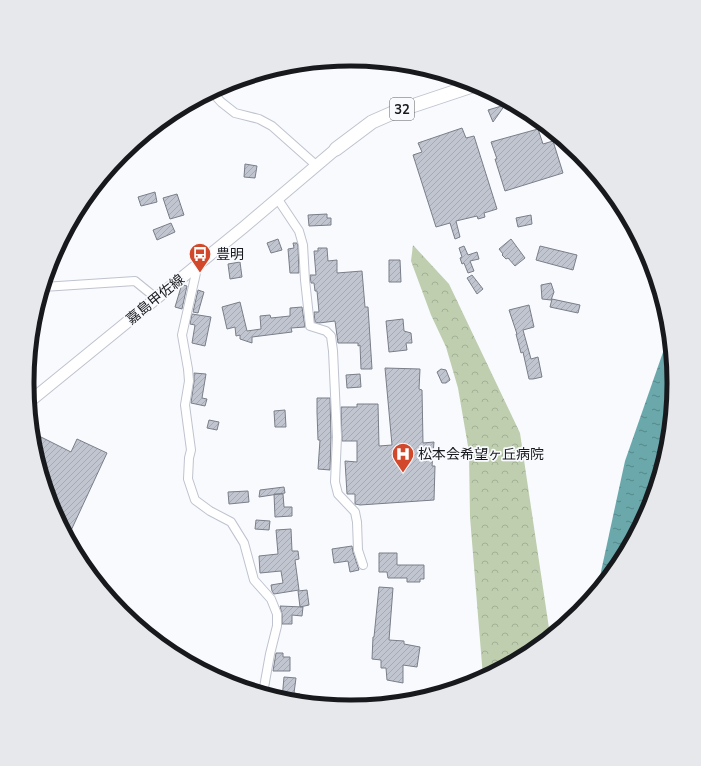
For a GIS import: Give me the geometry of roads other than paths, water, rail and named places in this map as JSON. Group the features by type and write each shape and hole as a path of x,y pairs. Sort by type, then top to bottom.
{"main road":[{"name":"32","path":"336,149 372,122 397,111 464,88"},
{"name":"嘉島甲佐線","path":"35,397 336,149"}],"street":[{"path":"216,97 235,113 259,119 272,126 317,166"},
{"path":"277,198 299,231 303,245 310,326 326,331 331,336 337,437 334,482 338,494 355,512 357,522 358,550 362,565"},
{"path":"198,264 182,335 189,381 185,405 191,450 188,479 195,500 210,511 231,522 244,544 254,580 270,599 277,614 277,626 264,687"},
{"path":"49,287 135,281 156,298"}],"water":[{"path":"665,348 667,383 666,404 661,445 656,465 643,504 634,523 614,559 599,579 625,461"}],"place":[{"name":"豊明","path":"200,274"},
{"name":"松本会希望ヶ丘病院","path":"403,474"}]}
